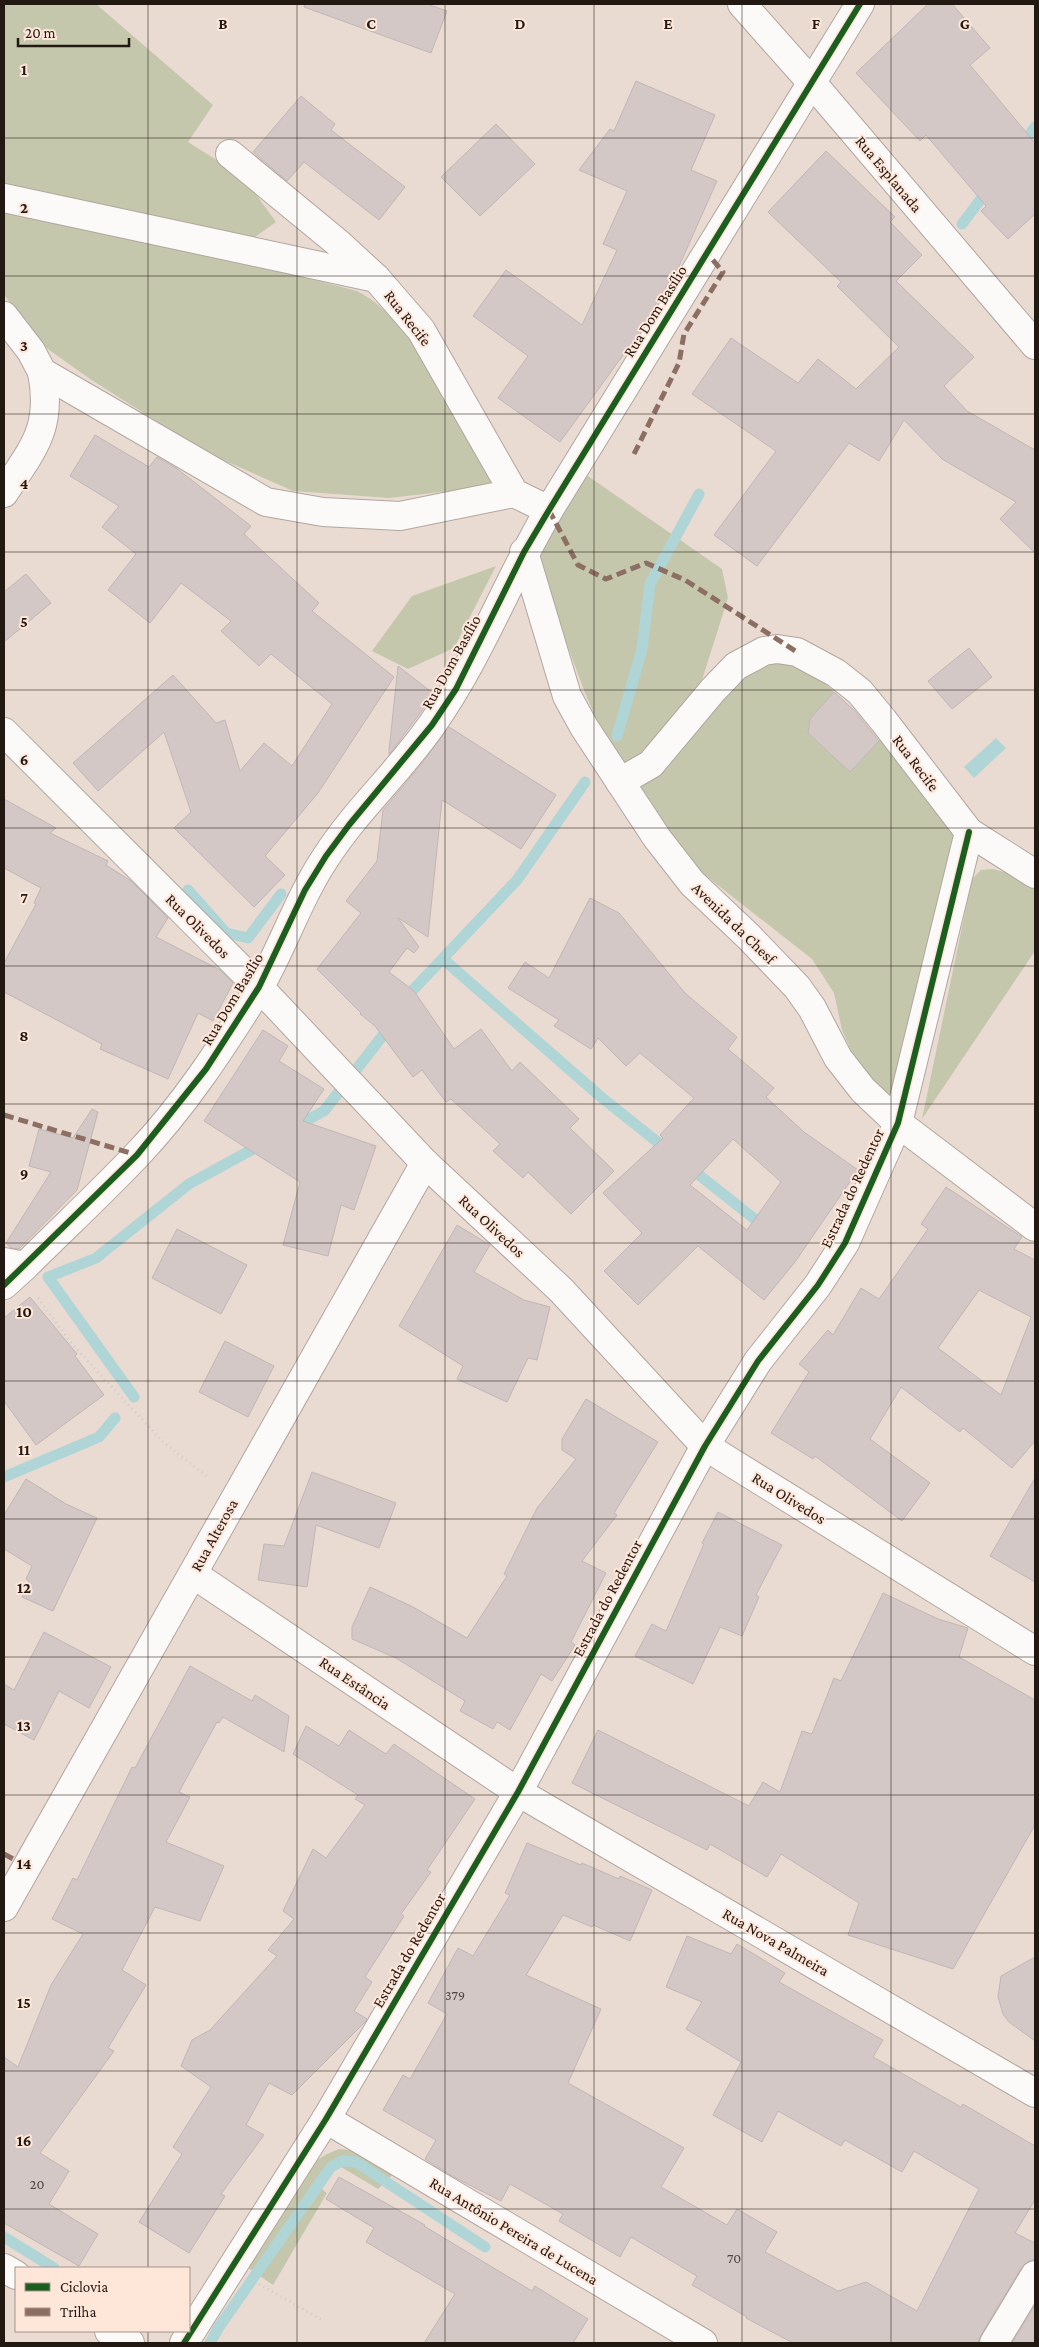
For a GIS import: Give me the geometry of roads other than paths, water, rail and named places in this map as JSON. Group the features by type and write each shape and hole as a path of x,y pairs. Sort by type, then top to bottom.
{"street":[{"name":"Rua Esplanada","path":"742,4 813,84 1035,345"},
{"name":"Rua Dom Basílio","path":"13,1271 144,1148 206,1069 259,987 306,890 326,856 349,825 432,725 456,689 524,552 813,84 860,4"},
{"name":"Rua Recife","path":"230,154 338,243 376,278 421,330 514,493"},
{"path":"4,198 376,278"},
{"path":"4,316 31,351 42,372 47,397 46,415 41,432 32,451 4,493"},
{"path":"42,372 266,502 323,512 400,516 514,493 549,510"},
{"name":"Avenida da Chesf","path":"524,552 567,696 584,727 657,838 692,883 785,973 812,1008 838,1058 863,1090 898,1122 1035,1227"},
{"name":"Rua Recife","path":"620,782 651,764 713,690 736,666 764,651 778,649 797,652 836,673 860,692 969,832 1035,874"},
{"name":"Rua Olivedos","path":"4,732 259,987 425,1163 561,1290 705,1446 1035,1651"},
{"name":"Estrada do Redentor","path":"184,2343 326,2119 518,1792 705,1446 758,1361 818,1285 845,1243 898,1122 969,832"},
{"name":"Rua Alterosa","path":"4,1907 425,1163"},
{"name":"Rua Estância","path":"193,1574 518,1792"},
{"name":"Rua Nova Palmeira","path":"518,1792 1035,2093"},
{"name":"Rua Antônio Pereira de Lucena","path":"326,2119 703,2343"},
{"path":"4,2268 15,2274"},
{"path":"994,2343 1035,2275"},
{"path":"112,2332 130,2343"}],"water":[{"path":"996,738 1006,748 974,778 964,767"}],"waterway":[{"path":"1021,147 1035,127"},
{"path":"962,224 990,187"},
{"path":"617,736 642,649 650,584 699,494"},
{"path":"405,1003 411,992 517,880 585,782"},
{"path":"188,890 226,933 248,938 281,894"},
{"path":"443,959 601,1097 670,1152"},
{"path":"291,1129 324,1111 391,1025"},
{"path":"134,1397 48,1277 96,1258 189,1184 264,1143"},
{"path":"689,1167 766,1228"},
{"path":"4,1477 99,1437 115,1418"},
{"path":"210,2343 219,2327 331,2167 342,2161 356,2162 485,2247"},
{"path":"4,2237 52,2267"}]}
